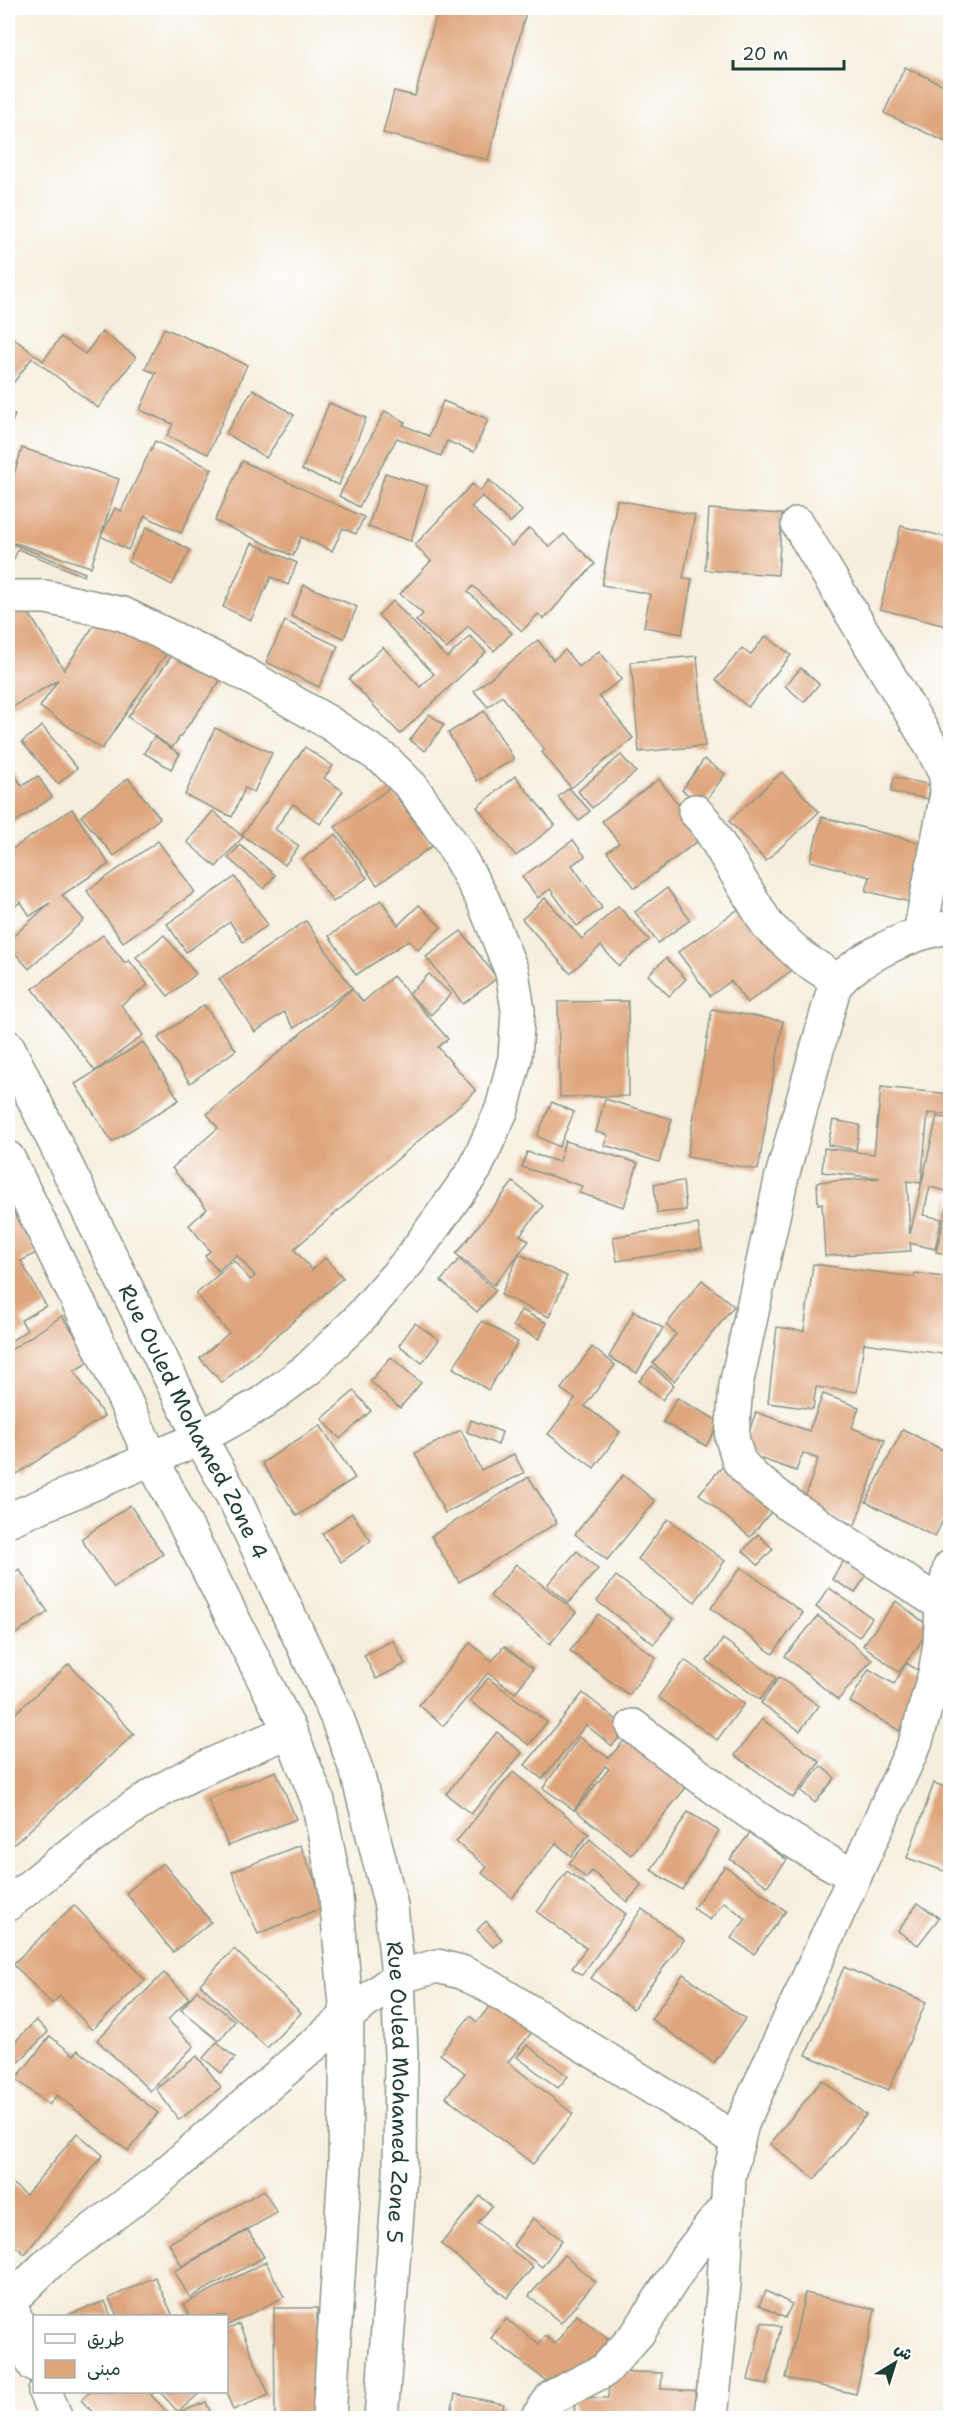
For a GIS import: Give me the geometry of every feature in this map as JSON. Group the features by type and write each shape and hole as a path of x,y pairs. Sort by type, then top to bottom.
{"street":[{"path":"798,524 933,749 946,775 947,794 935,930 864,962 838,981 781,1180 736,1385 732,1438 739,1461 753,1477 792,1508 942,1605"},
{"path":"8,597 46,597 123,614 232,667 328,722 385,760 412,787 452,844 483,900 512,972 518,1010 515,1058 502,1108 475,1169 409,1261 356,1322 308,1369 262,1403 200,1438 8,1520"},
{"path":"695,812 706,823 768,926 810,964 838,981"},
{"name":"Rue Ouled Mohamed Zone 4","path":"8,1047 200,1438 236,1502 336,1715 357,1772 365,1803"},
{"path":"8,1158 152,1459 290,1731 224,1759 159,1791 94,1835 8,1904"},
{"path":"711,2418 724,2284 729,2176 742,2124 916,1741 935,1673 940,1644 942,1605 951,1567"},
{"path":"633,1726 724,1796 809,1853 855,1876"},
{"name":"Rue Ouled Mohamed Zone 5","path":"290,1731 318,1802 334,1886 347,2016 345,2168 329,2418"},
{"name":"Rue Ouled Mohamed Zone 5","path":"365,1803 391,1906 398,1977 401,2055 400,2174 381,2418"},
{"path":"33,2363 8,2302 50,2262 156,2182 347,2016 398,1977 437,1966 461,1972 484,1983 738,2141"},
{"path":"537,2418 552,2397 605,2370 638,2333 685,2260 727,2205"},
{"path":"46,2393 56,2418"}],"building":[{"path":"438,8 527,8 488,160 383,133 394,91 415,96"},
{"path":"905,67 950,88 950,144 884,113"},
{"path":"164,328 247,365 208,454 167,436 173,424 140,410 156,373 145,369"},
{"path":"102,332 136,357 98,408 32,358 8,390 8,334 43,361 61,337 85,354"},
{"path":"253,389 294,415 266,458 226,433"},
{"path":"443,401 488,419 474,452 447,441 441,456 397,438 359,507 339,496 385,411 405,422 403,425 429,436"},
{"path":"329,403 366,418 339,485 302,470"},
{"path":"8,411 15,415 8,431"},
{"path":"155,441 212,469 181,533 145,516 128,550 101,536 115,508 121,511"},
{"path":"22,448 119,479 91,567 8,541 8,494"},
{"path":"242,461 364,517 356,534 343,528 332,551 301,537 293,556 215,521"},
{"path":"385,473 427,486 411,541 368,527"},
{"path":"489,480 522,511 510,523 482,496 471,507 512,546 529,528 550,547 564,534 595,564 544,619 538,614 522,631 473,586 468,592 512,633 494,651 468,626 447,649 416,621 423,614 400,594 431,561 415,545 472,484 480,491"},
{"path":"617,500 695,515 683,578 692,579 682,634 644,627 650,594 602,585"},
{"path":"709,509 782,514 778,575 705,570"},
{"path":"901,526 950,538 950,627 880,609"},
{"path":"147,527 190,550 172,585 128,562"},
{"path":"8,542 85,573 84,576 18,549 8,574"},
{"path":"252,543 297,563 288,585 271,577 251,620 223,607"},
{"path":"304,585 357,607 344,638 291,616"},
{"path":"19,597 64,670 105,609 168,651 102,749 40,707 58,680 8,710 8,605"},
{"path":"393,601 447,658 470,636 486,652 400,734 349,679 383,647 420,687 434,674 378,615"},
{"path":"285,621 338,646 319,687 266,662"},
{"path":"766,636 791,655 748,707 716,680 742,648 750,655"},
{"path":"538,640 553,660 565,650 579,667 599,651 622,679 599,696 633,738 571,788 542,752 545,750 502,696 488,707 474,691"},
{"path":"176,650 220,681 172,748 128,717"},
{"path":"697,656 705,746 639,752 631,662"},
{"path":"801,668 819,684 804,702 785,686"},
{"path":"484,711 514,759 477,781 448,733"},
{"path":"429,714 444,725 425,751 410,740"},
{"path":"42,726 77,768 58,784 22,742"},
{"path":"215,728 272,753 254,792 245,788 232,817 185,795"},
{"path":"154,737 180,754 171,769 144,753"},
{"path":"305,747 333,766 324,778 343,791 320,824 293,804 275,829 299,846 285,865 242,835"},
{"path":"621,755 636,772 592,808 578,791"},
{"path":"704,759 725,774 703,805 682,790"},
{"path":"8,764 22,786 38,776 52,797 8,827"},
{"path":"782,772 819,812 766,861 729,821"},
{"path":"515,776 555,825 516,856 477,807"},
{"path":"894,777 931,785 928,799 891,792"},
{"path":"128,778 160,818 114,856 81,816"},
{"path":"659,779 703,837 635,888 607,852 619,843 602,821"},
{"path":"390,788 432,846 377,885 335,827"},
{"path":"569,788 590,811 579,821 558,797"},
{"path":"72,809 109,864 62,895 84,920 29,969 8,945 8,941 50,903 30,916 21,902 8,911 8,852"},
{"path":"213,811 243,837 216,867 187,842"},
{"path":"822,817 933,846 918,904 866,891 870,877 810,861"},
{"path":"336,834 367,878 333,902 302,859"},
{"path":"573,840 585,856 572,865 602,908 577,926 550,889 538,898 522,877"},
{"path":"158,841 195,892 123,942 87,891"},
{"path":"240,845 275,875 264,889 228,858"},
{"path":"235,877 268,925 243,942 230,922 186,952 167,924"},
{"path":"667,888 690,920 658,943 635,912"},
{"path":"760,894 807,959 747,1003 731,981 710,996 678,952"},
{"path":"545,898 582,939 618,906 649,940 619,966 601,946 570,973 522,919"},
{"path":"381,900 398,925 419,905 441,927 418,950 409,940 356,975 329,936"},
{"path":"306,921 352,988 294,1028 284,1012 255,1032 219,979"},
{"path":"461,931 497,978 463,1004 426,957"},
{"path":"103,935 125,963 129,960 148,985 121,1005 143,1035 95,1071 33,989"},
{"path":"164,935 196,974 168,996 136,957"},
{"path":"666,958 686,979 669,996 648,975"},
{"path":"429,974 451,994 431,1015 409,994"},
{"path":"393,976 448,1039 438,1047 476,1091 294,1249 312,1270 325,1258 343,1278 222,1383 200,1358 229,1333 196,1294 234,1261 250,1280 255,1276 237,1255 218,1271 205,1256 210,1251 189,1225 207,1209 172,1168 218,1128 207,1114 352,989 363,1002"},
{"path":"628,1001 629,1096 560,1097 558,1002"},
{"path":"204,1005 236,1050 190,1083 158,1038"},
{"path":"712,1009 783,1021 758,1170 687,1157"},
{"path":"143,1042 179,1100 112,1142 75,1084"},
{"path":"881,1087 950,1094 950,1115 928,1113 921,1183 907,1181 910,1234 937,1116 950,1119 950,1192 930,1187 923,1215 942,1219 935,1249 910,1243 911,1251 825,1256 822,1203 818,1204 817,1182 880,1178 822,1172 824,1148 874,1154"},
{"path":"605,1099 672,1119 659,1162 604,1145 608,1135 596,1132"},
{"path":"552,1102 574,1112 559,1147 537,1136"},
{"path":"833,1120 860,1125 856,1150 828,1145"},
{"path":"565,1141 638,1163 624,1207 579,1193 582,1186 522,1167 527,1152 559,1162"},
{"path":"683,1181 686,1210 657,1213 654,1184"},
{"path":"513,1182 543,1206 520,1235 529,1241 494,1285 456,1254"},
{"path":"950,1194 950,1255 936,1252"},
{"path":"8,1202 36,1253 21,1261 46,1306 21,1320 27,1330 8,1343"},
{"path":"698,1224 702,1248 617,1261 613,1237"},
{"path":"519,1254 567,1276 549,1317 501,1295"},
{"path":"459,1259 496,1290 477,1312 441,1281"},
{"path":"813,1264 914,1277 915,1273 950,1278 950,1355 864,1343 857,1392 816,1387 813,1409 768,1403 777,1327 804,1331"},
{"path":"702,1280 734,1306 674,1381 653,1363 676,1334 666,1325"},
{"path":"521,1310 547,1323 539,1339 513,1326"},
{"path":"634,1311 663,1328 637,1373 609,1357"},
{"path":"62,1316 92,1360 74,1371 104,1416 17,1474 8,1460 8,1352"},
{"path":"482,1321 518,1342 488,1390 453,1368"},
{"path":"415,1323 439,1340 422,1363 399,1345"},
{"path":"592,1347 615,1365 585,1406 620,1432 594,1468 548,1434 575,1399 561,1389"},
{"path":"391,1357 421,1383 400,1408 370,1381"},
{"path":"652,1366 674,1385 662,1400 639,1381"},
{"path":"354,1391 371,1411 340,1439 322,1419"},
{"path":"823,1394 859,1407 852,1428 885,1440 855,1525 802,1506 818,1459 803,1453 796,1471 742,1452 756,1412 809,1431"},
{"path":"677,1398 720,1422 706,1446 663,1422"},
{"path":"471,1420 502,1432 498,1445 467,1432"},
{"path":"320,1425 355,1478 297,1516 262,1463"},
{"path":"903,1429 950,1454 950,1505 935,1537 866,1502"},
{"path":"461,1430 481,1470 514,1454 524,1473 445,1513 415,1453"},
{"path":"725,1463 776,1506 750,1537 699,1494"},
{"path":"623,1475 655,1501 607,1560 575,1534"},
{"path":"529,1477 557,1523 459,1582 431,1536"},
{"path":"130,1505 163,1554 114,1588 81,1539"},
{"path":"352,1513 371,1541 341,1562 322,1534"},
{"path":"668,1519 725,1561 695,1602 638,1559"},
{"path":"758,1534 773,1549 758,1565 743,1551"},
{"path":"577,1551 598,1569 568,1603 547,1585"},
{"path":"844,1560 867,1574 855,1593 832,1579"},
{"path":"516,1564 576,1612 550,1644 490,1596"},
{"path":"741,1567 803,1613 773,1654 711,1608"},
{"path":"19,1569 48,1612 8,1639 8,1577"},
{"path":"616,1576 673,1619 654,1644 597,1601"},
{"path":"829,1588 872,1618 859,1637 816,1607"},
{"path":"896,1601 931,1628 899,1672 863,1645"},
{"path":"598,1614 656,1658 629,1695 570,1651"},
{"path":"818,1616 872,1660 838,1700 785,1656"},
{"path":"723,1639 776,1678 760,1700 707,1661"},
{"path":"393,1640 405,1664 376,1679 364,1655"},
{"path":"470,1643 492,1661 504,1646 533,1669 515,1693 488,1673 443,1726 419,1705"},
{"path":"685,1660 744,1704 717,1740 658,1697"},
{"path":"906,1663 931,1678 900,1731 850,1702 869,1669 894,1684"},
{"path":"69,1664 134,1734 8,1850 8,1720"},
{"path":"779,1677 819,1706 800,1731 761,1703"},
{"path":"488,1678 547,1722 529,1745 470,1701"},
{"path":"583,1693 627,1728 612,1746 586,1725 542,1779 525,1765"},
{"path":"762,1719 820,1762 793,1798 735,1755"},
{"path":"497,1732 522,1753 471,1814 446,1794"},
{"path":"628,1736 688,1785 631,1855 575,1810 609,1769 605,1766 574,1810 543,1788 579,1737 609,1758"},
{"path":"821,1766 835,1778 815,1803 801,1791"},
{"path":"276,1771 296,1819 228,1846 208,1799"},
{"path":"513,1772 589,1834 571,1856 556,1843 512,1898 482,1873 487,1867 456,1842"},
{"path":"934,1783 950,1789 950,1873 907,1858"},
{"path":"688,1812 719,1831 682,1890 651,1870"},
{"path":"750,1833 787,1860 767,1886 730,1859"},
{"path":"590,1839 642,1885 627,1902 592,1871 586,1878 569,1863"},
{"path":"300,1845 326,1906 258,1934 232,1872"},
{"path":"163,1863 211,1922 173,1952 126,1893"},
{"path":"725,1866 786,1911 754,1954 731,1938 746,1919 724,1902 710,1920 693,1908"},
{"path":"567,1871 626,1914 582,1975 572,1968 586,1948 537,1912"},
{"path":"918,1903 939,1918 918,1945 898,1931"},
{"path":"74,1905 145,1980 92,2030 60,1996 52,2004 13,1964"},
{"path":"642,1909 684,1940 633,2009 591,1978"},
{"path":"486,1921 502,1939 493,1947 477,1930"},
{"path":"234,1949 301,2013 267,2048 200,1984"},
{"path":"844,1967 926,2002 889,2090 806,2055"},
{"path":"164,1973 189,1998 168,2020 194,2046 150,2091 97,2040"},
{"path":"683,1974 745,2019 714,2063 651,2019"},
{"path":"197,1990 235,2021 219,2041 181,2010"},
{"path":"502,1991 541,2021 508,2062 573,2114 533,2164 446,2097 465,2073 440,2054 470,2016 477,2022"},
{"path":"36,2020 48,2032 17,2064 8,2055 8,2049"},
{"path":"50,2036 74,2055 78,2050 158,2113 128,2151 57,2095 49,2105 16,2079"},
{"path":"217,2042 235,2058 221,2073 203,2058"},
{"path":"527,2045 568,2076 558,2088 517,2057"},
{"path":"197,2056 221,2087 179,2120 156,2089"},
{"path":"822,2080 866,2115 815,2179 770,2144"},
{"path":"77,2133 103,2155 25,2254 8,2240 8,2180 26,2195"},
{"path":"264,2190 277,2213 182,2266 169,2243"},
{"path":"480,2196 492,2206 478,2223 533,2267 507,2298 441,2244"},
{"path":"533,2218 562,2240 542,2267 513,2245"},
{"path":"248,2230 264,2257 190,2298 174,2271"},
{"path":"564,2255 595,2282 561,2323 529,2296"},
{"path":"266,2262 284,2297 228,2325 228,2315 190,2315 184,2304"},
{"path":"155,2277 173,2315 117,2315 109,2298"},
{"path":"766,2291 792,2304 785,2318 759,2305"},
{"path":"805,2293 875,2309 856,2394 786,2378"},
{"path":"105,2301 111,2315 68,2315"},
{"path":"274,2308 317,2308 318,2418 275,2418"},
{"path":"577,2315 615,2345 572,2401 491,2338 506,2319 539,2344 545,2336 555,2344"},
{"path":"762,2322 781,2327 767,2385 748,2380"},
{"path":"239,2324 269,2395 233,2410 226,2393 228,2329"},
{"path":"610,2371 662,2373 661,2389 704,2391 703,2418 574,2418 575,2397 608,2398"},
{"path":"89,2393 153,2393 151,2395 171,2416 206,2402 213,2418 98,2418 81,2400"},
{"path":"161,2393 200,2393 178,2412"},
{"path":"455,2394 504,2404 501,2418 450,2418"}]}
